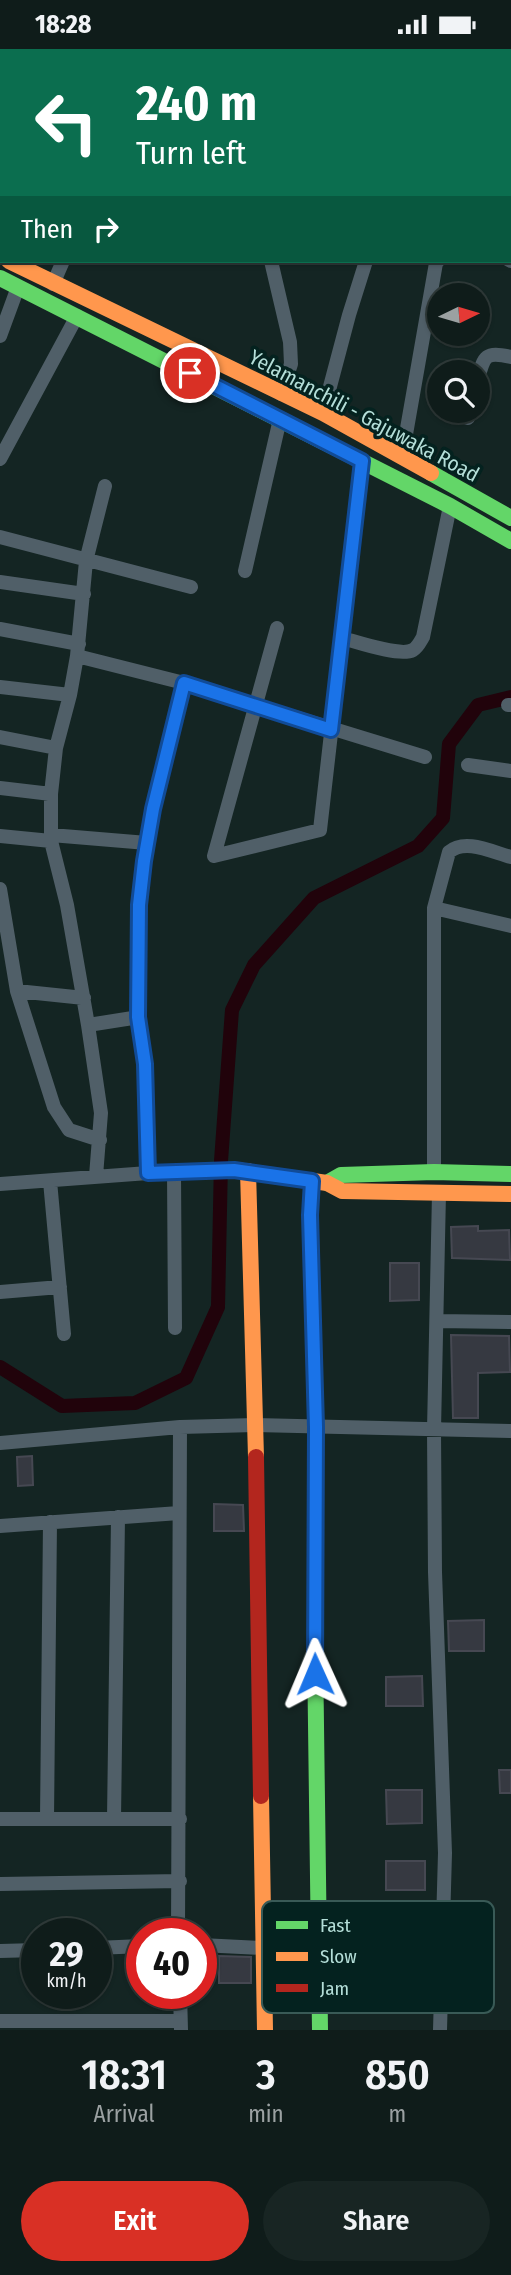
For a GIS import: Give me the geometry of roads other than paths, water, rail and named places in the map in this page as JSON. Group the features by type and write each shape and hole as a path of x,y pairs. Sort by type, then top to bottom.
{"street":[{"name":"Yelamanchili - Gajuwaka Road","path":"13,263 323,413 511,518"},
{"path":"53,284 62,263"},
{"path":"271,263 290,342 291,364 281,394"},
{"path":"323,413 365,263"},
{"path":"402,457 437,263"},
{"name":"Yelamanchili - Gajuwaka Road","path":"0,278 450,506 511,541"},
{"path":"0,336 18,287"},
{"path":"0,459 77,316"},
{"path":"483,360 498,354 511,356"},
{"path":"245,572 280,419"},
{"path":"277,628 214,856 320,830 362,461"},
{"path":"96,1176 101,1113 84,998 67,905 51,838 51,794 56,748 78,650 86,561 105,486"},
{"path":"342,638 401,652 414,650 419,645 423,637 450,506"},
{"path":"0,537 191,587"},
{"path":"0,582 84,594"},
{"path":"0,629 78,650 425,757"},
{"path":"148,1173 145,1064 138,1017 139,905 153,809 184,683"},
{"path":"0,687 70,695"},
{"path":"0,737 56,748"},
{"path":"468,765 511,771"},
{"path":"0,788 51,794"},
{"path":"0,836 147,843"},
{"path":"434,1172 434,908 449,852 456,846 467,845 511,857"},
{"path":"0,889 17,991 58,1114 69,1130 100,1140"},
{"path":"434,908 511,926"},
{"path":"17,991 84,998"},
{"path":"88,1025 138,1017"},
{"path":"0,1184 215,1170 320,1182 342,1191 511,1194"},
{"path":"217,1946 262,1948 256,1425 241,1171"},
{"path":"174,1172 174,1328"},
{"path":"320,1182 341,1175 434,1172 511,1174"},
{"path":"50,1181 64,1334"},
{"path":"318,1901 314,1592 316,1427 310,1215 320,1182"},
{"path":"439,1193 434,1430 443,1901"},
{"path":"0,1291 60,1287"},
{"path":"437,1321 511,1322"},
{"path":"0,1443 180,1427 256,1425 511,1431"},
{"path":"179,1918 180,1427"},
{"path":"0,1526 179,1513"},
{"path":"114,1819 118,1517"},
{"path":"47,1819 50,1522"},
{"path":"0,1819 180,1819"},
{"path":"0,1884 180,1881"},
{"path":"0,1951 21,1950"},
{"path":"0,2021 180,2026"}],"waterway":[{"path":"0,1367 62,1406 135,1403 186,1378 218,1307 221,1161 232,1010 254,965 314,898 418,846 443,818 449,744 478,705 511,697"}]}
